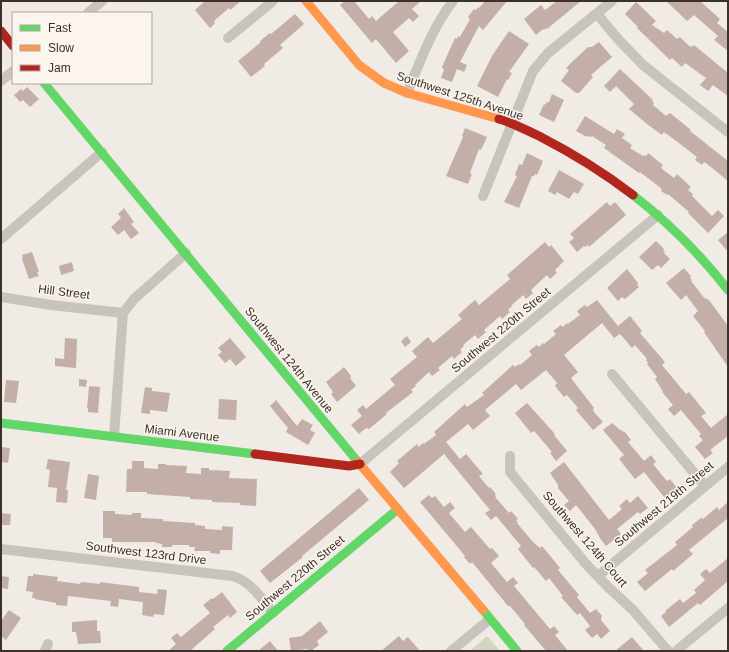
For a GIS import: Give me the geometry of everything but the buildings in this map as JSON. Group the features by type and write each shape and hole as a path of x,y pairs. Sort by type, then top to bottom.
{"street":[{"path":"89,12 102,1"},
{"path":"228,38 273,1"},
{"name":"Southwest 125th Avenue","path":"306,1 360,65 384,83 407,93 512,123 567,150 604,173 658,215 685,240 710,267 728,290"},
{"path":"407,93 429,40 447,8 453,1"},
{"path":"483,196 533,72 548,53 612,1"},
{"path":"597,14 643,65 728,132"},
{"path":"1,31 12,45"},
{"path":"1,81 12,72"},
{"name":"Southwest 124th Avenue","path":"45,84 517,651"},
{"path":"1,239 102,152"},
{"name":"Southwest 220th Street","path":"360,464 658,215"},
{"path":"114,436 123,313 134,299 186,253"},
{"name":"Hill Street","path":"1,297 51,305 123,313"},
{"path":"612,374 705,486"},
{"name":"Miami Avenue","path":"1,423 349,466 360,464"},
{"name":"Southwest 124th Court","path":"510,456 510,472 598,576 633,610 668,651"},
{"name":"Southwest 219th Street","path":"598,576 728,467"},
{"name":"Southwest 220th Street","path":"227,651 398,509"},
{"name":"Southwest 123rd Drive","path":"1,549 232,576 244,580 250,584 273,613"},
{"path":"676,651 728,608"},
{"path":"451,651 490,619"}],"green space":[{"path":"487,636 500,651 470,651"}],"traffic: fast":[{"path":"45,84 358,462"},
{"path":"633,195 684,240 728,290"},
{"path":"1,423 255,454"},
{"path":"227,651 398,509"},
{"path":"483,610 517,651"}],"traffic: slow":[{"path":"306,1 359,65 384,83 407,93 499,119"},
{"path":"358,462 483,610"}],"traffic: jam":[{"path":"1,31 12,45"},
{"path":"499,119 539,136 563,149 587,163 633,195"},
{"path":"255,454 349,466 360,464"}]}
